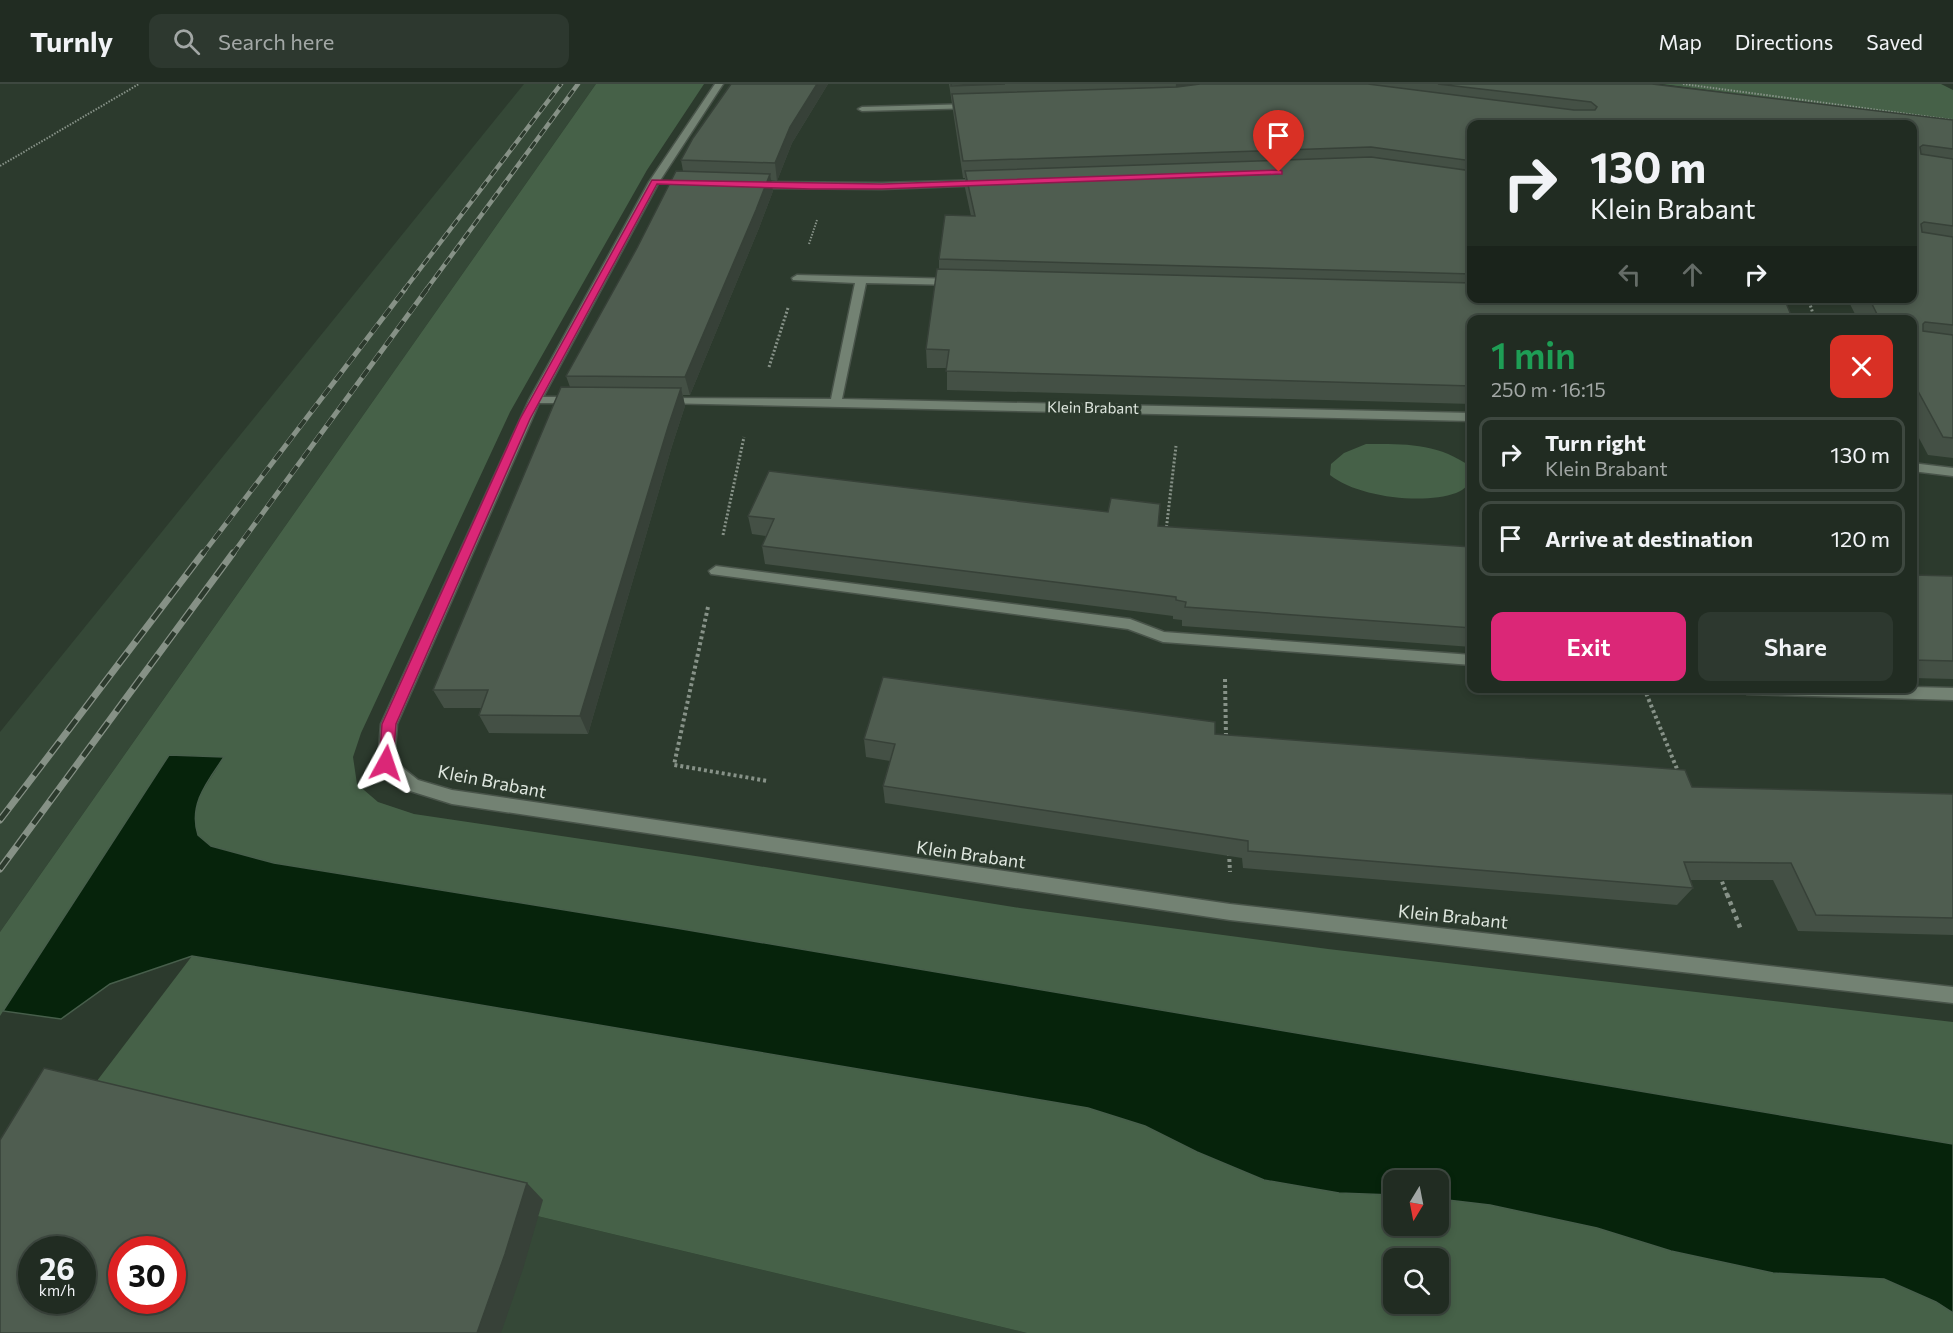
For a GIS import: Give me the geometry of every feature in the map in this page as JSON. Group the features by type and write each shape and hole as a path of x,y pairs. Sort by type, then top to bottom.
{"street":[{"name":"Klein Brabant","path":"718,84 534,400 389,724 386,763 413,785 452,797 1230,912 1953,995"},
{"path":"862,109 987,105"},
{"path":"744,185 860,187 1000,182"},
{"path":"797,278 966,282"},
{"path":"836,402 861,280"},
{"path":"534,400 592,400"},
{"name":"Klein Brabant","path":"649,401 836,402 1467,417"},
{"path":"1917,468 1953,472"},
{"path":"716,571 1130,624 1163,637 1467,660"},
{"path":"1917,693 1953,694"}],"path":[{"path":"0,166 140,84"},
{"path":"1681,92 1683,84 1953,120"},
{"path":"752,401 674,765 768,781"},
{"path":"1224,642 1226,746"},
{"path":"1646,693 1682,779"},
{"path":"1229,851 1230,912"},
{"path":"1719,873 1755,971"}],"shaded area":[{"path":"524,84 596,84 0,932 0,732"},
{"path":"596,84 704,84 647,170 510,412 361,733 353,757 357,784 378,802 414,814 1020,908 1328,949 1953,1022 1953,1144 676,928 274,863 211,846 198,835 195,812 198,802 223,757 169,755 0,1016 0,932"},
{"path":"1662,84 1941,84 1953,90 1953,122"},
{"path":"1366,444 1408,445 1434,449 1467,464 1467,486 1456,493 1442,497 1409,498 1373,494 1342,483 1330,475 1331,464 1344,453"},
{"path":"169,755 224,757 201,793 196,813 198,835 211,846 274,863 676,928 1953,1144 1953,1313 1936,1302 1884,1279 1773,1273 1671,1251 1597,1228 1490,1205 1449,1200 1449,1170 1383,1170 1383,1195 1339,1193 1264,1180 1197,1152 1145,1126 1088,1108 192,956 110,984 61,1019 3,1011"},
{"path":"192,956 1088,1108 1145,1126 1197,1152 1339,1193 1383,1195 1383,1236 1449,1236 1449,1200 1490,1205 1597,1228 1671,1251 1773,1273 1884,1279 1936,1302 1953,1313 1953,1333 1027,1333 160,1126 87,1094"},
{"path":"160,1126 1027,1333 0,1333 0,1237"}],"building":[{"path":"731,84 817,84 790,127 775,163 681,160 693,138"},
{"path":"951,84 1005,84 951,86"},
{"path":"1200,84 1368,84 1574,110 1595,110 1597,107 1591,102 1438,84 1652,84 1953,120 1953,149 1923,145 1920,147 1921,154 1953,159 1953,226 1924,222 1921,224 1922,232 1953,237 1953,325 1925,322 1923,331 1953,335 1953,438 1943,437 1917,389 1917,315 1878,315 1872,303 1917,303 1917,120 1467,120 1467,160 1371,147 963,161 952,94 1177,87"},
{"path":"1371,157 1467,170 1467,274 939,259 945,215 975,216 965,171"},
{"path":"676,171 770,174 685,377 566,376 637,248"},
{"path":"937,269 1467,283 1467,303 1786,303 1791,315 1467,315 1467,386 946,371 949,350 926,349"},
{"path":"561,387 681,388 580,716 479,715 488,690 433,690"},
{"path":"769,471 1108,512 1111,498 1160,504 1158,526 1467,547 1467,628 1185,607 1186,602 1176,600 1176,597 762,546 774,519 748,516"},
{"path":"1917,575 1953,576 1953,661 1917,660"},
{"path":"883,677 1215,722 1215,734 1685,770 1692,787 1953,794 1953,918 1816,915 1791,863 1684,862 1693,888 1248,851 1248,841 883,786 895,744 864,739"},
{"path":"44,1068 527,1183 477,1333 0,1333 0,1140"}],"railway":[{"path":"404,290 561,84"},
{"path":"426,290 578,84"},
{"path":"202,555 405,289"},
{"path":"232,555 427,289"},
{"path":"0,820 203,553"},
{"path":"0,869 233,553"}],"route":[{"path":"386,763 389,724 525,419 654,182 811,187 882,186 1279,172"}]}
